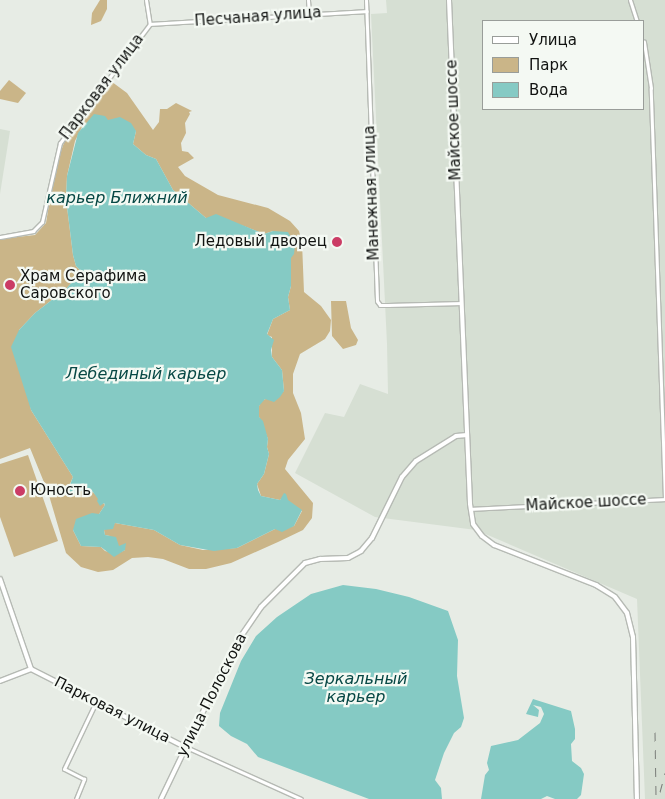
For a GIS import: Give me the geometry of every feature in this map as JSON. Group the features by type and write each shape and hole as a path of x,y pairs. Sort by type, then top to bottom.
{"street":[{"path":"146,0 150,24"},
{"path":"308,0 309,14"},
{"name":"Манежная улица","path":"366,0 377,301 380,305 461,303"},
{"name":"Майское шоссе","path":"449,0 470,509 473,524 488,541 596,584 615,597 627,613 633,637 637,799"},
{"path":"630,0 637,20"},
{"name":"Песчаная улица","path":"150,24 366,11"},
{"name":"Парковая улица","path":"0,238 27,233 37,228 42,222 60,143 150,24"},
{"name":"Майское шоссе","path":"470,509 665,499 651,88 645,49"},
{"name":"улица Полоскова","path":"161,799 185,746 196,730 235,645 261,607 305,563 320,559 348,558 362,551 372,538 402,477 416,461 456,436 467,435"},
{"path":"0,579 31,670 0,681"},
{"name":"Парковая улица","path":"31,670 185,746 302,799"},
{"path":"76,799 84,779 64,769 96,702"}],"shaded area":[{"path":"386,0 665,0 665,799 645,799 637,599 476,530 375,517 295,473 325,413 344,417 360,384 388,394 371,14 387,13"},
{"path":"0,129 10,131 0,194"}],"green space":[{"path":"100,0 107,0 107,9 101,21 91,25 92,13"},
{"path":"108,79 127,93 153,130 159,122 160,109 167,109 176,103 192,111 189,112 190,114 185,123 186,133 181,143 182,151 188,152 194,158 178,167 185,176 218,195 268,208 290,221 299,231 302,242 304,292 321,306 331,320 330,331 325,339 300,354 293,374 293,393 301,413 305,439 288,460 285,469 313,503 312,518 303,530 231,563 206,569 189,569 163,559 148,557 132,558 113,570 98,572 81,567 66,553 48,492 30,448 0,459 0,239 35,235 46,223 55,168 65,140","holes":["108,121 136,131 133,144 146,155 156,159 173,190 206,218 241,225 264,234 273,231 291,258 291,286 288,297 290,310 273,319 267,335 272,337 272,357 282,370 284,391 261,401 259,406 259,417 268,439 267,447 269,454 264,474 257,484 261,496 280,500 282,498 302,511 294,526 275,529 237,548 203,550 180,545 154,530 115,523 104,530 105,535 110,536 118,547 125,550 117,554 105,551 101,547 81,546 73,530 99,514 105,505 93,492 85,489 75,494 70,484 73,477 31,410 19,330 35,313 66,289 79,274 80,270 76,266 73,255 66,199 67,176 75,141 83,125"]},
{"path":"9,80 26,93 18,103 0,99 0,91"},
{"path":"331,301 346,301 351,328 358,340 356,345 343,349 332,336"},
{"name":"Юность","path":"28,455 58,541 14,557 0,517 0,464"}],"water":[{"name":"Лебединый карьер","path":"94,114 105,116 108,120 120,117 131,123 136,131 133,144 146,155 156,159 173,190 206,218 216,214 264,234 273,231 288,232 295,245 294,254 291,258 291,286 288,297 290,310 273,319 267,334 274,340 271,350 272,357 282,370 284,391 274,402 265,399 259,406 259,417 263,421 268,439 267,447 269,454 264,474 257,484 258,490 261,496 280,500 284,493 288,500 302,510 294,526 282,532 275,529 237,548 214,551 180,545 154,530 115,523 113,529 104,530 105,535 116,537 119,546 126,543 125,550 114,557 101,547 81,546 73,530 76,519 92,513 99,514 105,505 104,503 100,506 93,492 85,489 71,495 68,490 73,477 31,410 11,347 19,330 35,313 66,289 79,274 80,270 76,266 73,255 66,199 67,176 78,133"},
{"name":"Зеркальный карьер","path":"343,585 376,589 409,597 448,611 458,640 457,676 464,718 461,727 454,733 444,753 435,780 441,788 442,799 369,799 258,757 247,744 231,736 219,726 220,713 241,661 256,636 277,617 311,594"},
{"path":"533,699 571,711 575,729 575,739 571,744 572,761 581,768 584,774 581,795 577,799 555,799 547,796 541,799 481,799 485,775 489,770 487,763 491,746 518,740 540,723 544,714 541,707 533,705 539,710 538,717 526,714"}],"railway":[{"path":"655,732 656,799"},
{"path":"660,792 665,773"}],"place":[{"name":"Ледовый дворец","path":"337,242"},
{"name":"Храм Серафима Саровского","path":"10,285"},
{"name":"Юность","path":"20,491"}],"water label":[{"name":"карьер Ближний","path":"117,198"}]}
